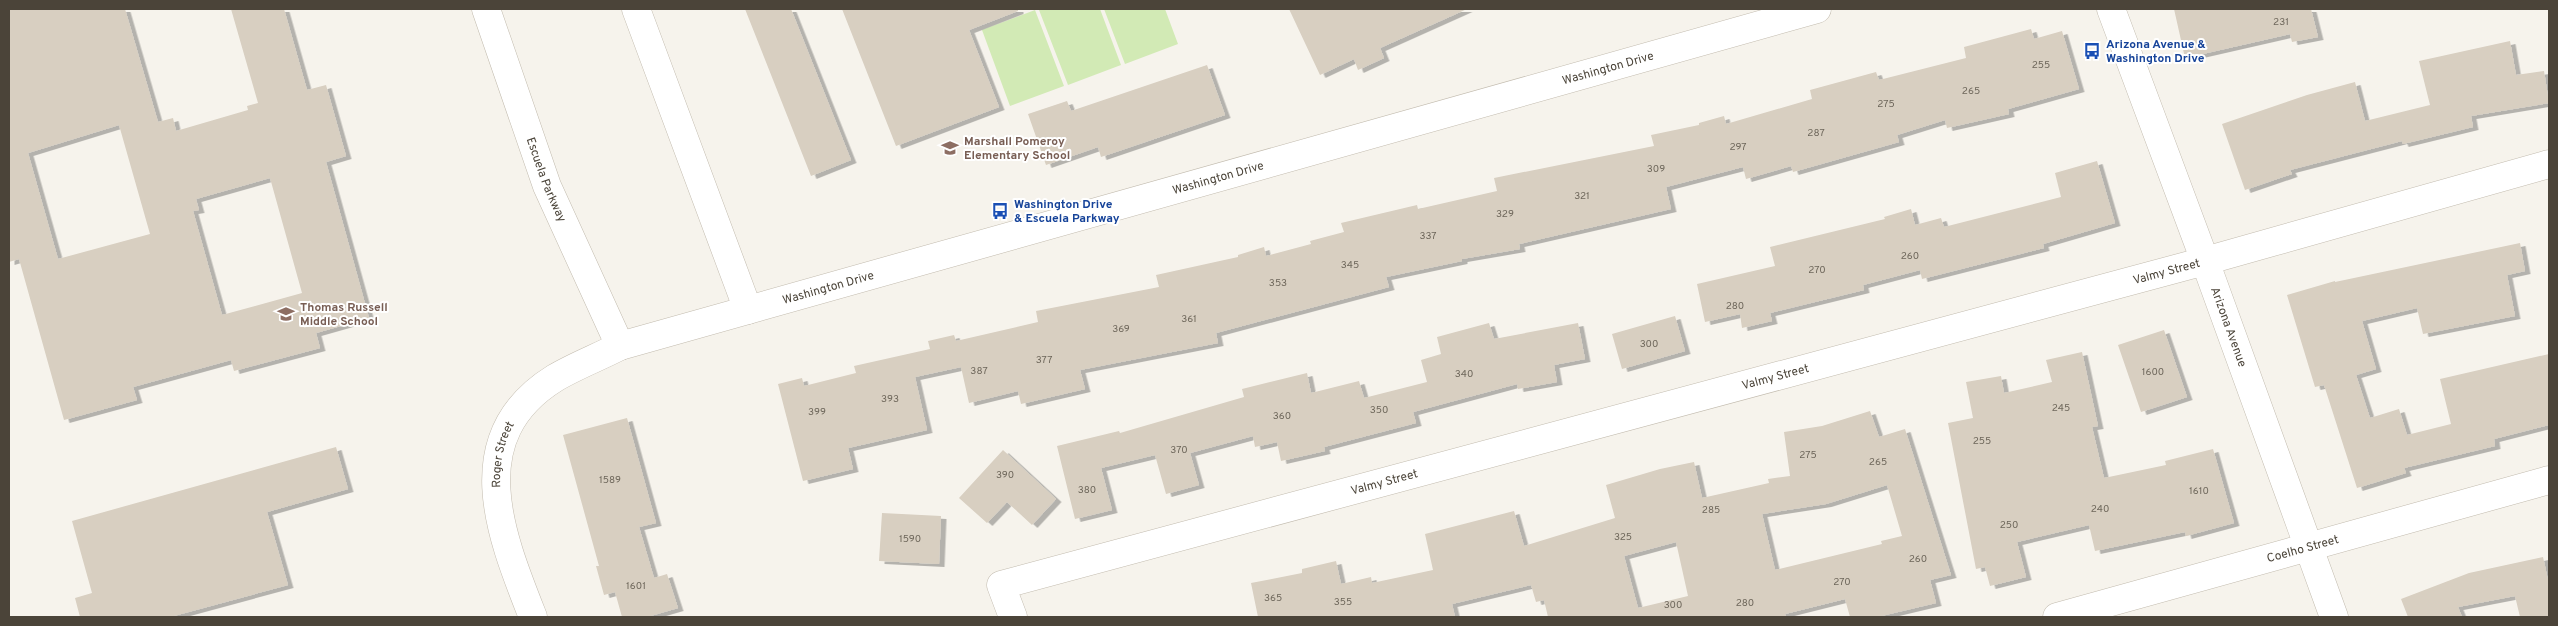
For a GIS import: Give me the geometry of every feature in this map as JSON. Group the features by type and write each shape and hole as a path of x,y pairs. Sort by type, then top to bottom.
{"street":[{"name":"Escuela Parkway","path":"486,9 546,186 620,346"},
{"path":"636,9 748,310"},
{"name":"Washington Drive","path":"620,346 1817,9"},
{"name":"Arizona Avenue","path":"2111,9 2334,617"},
{"name":"Valmy Street","path":"1012,617 1001,585 2205,261 2549,164"},
{"name":"Roger Street","path":"533,617 514,567 498,511 495,488 499,453 514,418 530,399 555,378 620,346"},
{"name":"Coelho Street","path":"2057,617 2549,480"}],"green space":[{"path":"1100,9 1121,65 1068,85 1039,10"},
{"path":"1104,9 1165,9 1178,44 1125,64"},
{"path":"1035,10 1064,86 1010,106 982,30"}],"building":[{"path":"9,9 125,9 158,122 173,118 176,131 248,110 247,106 258,103 231,9 284,9 307,90 326,85 346,156 326,162 369,318 316,333 320,348 234,371 231,360 133,387 137,400 64,420 19,259 9,262","holes":["119,125 150,234 58,259 28,153","270,178 302,293 222,315 193,211 199,210 196,199"]},
{"path":"745,9 791,9 851,160 811,176"},
{"path":"842,9 1018,9 1018,11 969,30 999,107 896,146"},
{"path":"1289,9 1467,9 1380,48 1384,58 1358,70 1354,59 1320,75"},
{"path":"2174,9 2311,9 2318,37 2292,42 2290,34 2185,58"},
{"path":"2031,29 2034,39 2062,31 2079,89 2008,109 2009,114 1947,128 1945,120 1897,135 1899,142 1793,172 1791,166 1746,179 1743,167 1666,187 1671,209 1519,244 1520,249 1462,259 1462,261 1386,277 1389,287 1216,333 1218,343 1080,370 1085,389 1021,404 1018,391 969,403 961,367 915,377 927,430 848,448 853,469 803,481 778,384 802,378 804,386 856,373 854,366 930,349 928,341 954,335 956,341 1038,322 1036,311 1159,287 1156,275 1238,257 1238,255 1264,247 1266,256 1311,244 1310,241 1344,232 1341,223 1417,205 1418,209 1497,191 1494,178 1654,146 1651,135 1699,125 1699,123 1724,116 1726,124 1812,99 1810,90 1876,72 1879,80 1966,58 1964,47"},
{"path":"2510,41 2516,75 2544,71 2549,103 2471,116 2473,127 2403,144 2402,141 2290,170 2292,174 2245,190 2222,124 2307,95 2355,82 2365,121 2430,105 2419,61"},
{"path":"1207,65 1225,115 1101,157 1098,147 1046,165 1028,114 1067,101 1071,111"},
{"path":"2097,161 2115,223 2043,244 2044,248 1922,279 1920,270 1863,285 1864,290 1770,313 1772,321 1742,328 1740,314 1705,322 1697,284 1775,266 1770,247 1885,219 1884,217 1911,209 1915,225 1941,218 1944,227 2061,197 2055,173"},
{"path":"2520,243 2525,271 2507,275 2515,316 2423,334 2417,308 2362,321 2376,369 2356,375 2370,418 2399,409 2407,435 2451,424 2440,379 2549,354 2549,425 2494,439 2495,446 2404,468 2406,473 2357,488 2324,385 2315,387 2287,295 2335,281"},
{"path":"1675,316 1685,351 1622,369 1612,334"},
{"path":"1489,323 1494,339 1578,323 1585,359 1554,365 1557,382 1518,389 1517,384 1413,412 1416,423 1324,447 1325,451 1281,461 1277,442 1255,447 1253,436 1190,453 1199,485 1166,494 1155,455 1101,468 1112,510 1075,519 1057,446 1119,431 1120,433 1244,397 1242,389 1307,373 1311,393 1359,381 1364,398 1427,382 1421,360 1441,354 1437,337"},
{"path":"2164,330 2187,397 2141,412 2118,345"},
{"path":"2082,352 2098,426 2092,427 2104,478 2166,465 2165,461 2213,449 2234,523 2186,536 2185,532 2095,551 2089,525 2017,542 2026,577 1990,586 1985,567 1976,569 1948,423 1973,418 1966,382 2001,376 2004,393 2052,382 2046,360"},
{"path":"1870,411 1879,437 1905,429 1951,575 1930,580 1936,603 1877,617 1850,617 1845,599 1785,614 1786,617 1548,617 1544,600 1536,602 1531,585 1452,604 1455,617 1258,617 1251,583 1302,573 1302,569 1336,561 1341,584 1371,577 1372,583 1433,570 1425,534 1514,511 1524,546 1615,518 1606,485 1660,469 1694,462 1702,498 1769,483 1768,479 1790,476 1784,432 1822,426","holes":["1887,485 1902,536 1881,541 1882,544 1775,570 1762,514 1826,504","1676,542 1688,596 1638,608 1624,556"]},
{"path":"627,418 656,523 639,527 654,578 667,574 678,608 647,617 622,617 615,592 604,595 596,566 599,566 563,435"},
{"path":"336,447 348,489 267,512 288,585 170,617 80,617 75,598 92,593 72,521"},
{"path":"1003,450 1056,499 1032,525 1007,502 987,523 959,498"},
{"path":"882,513 941,516 939,564 879,561"},
{"path":"2543,557 2549,585 2549,617 2520,617 2515,596 2458,607 2462,617 2408,617 2401,599 2469,573"}],"place":[{"name":"Arizona Avenue & Washington Drive","path":"2092,51"},
{"name":"Marshall Pomeroy Elementary School","path":"950,148"},
{"name":"Washington Drive & Escuela Parkway","path":"1000,211"},
{"name":"Thomas Russell Middle School","path":"286,314"}]}
